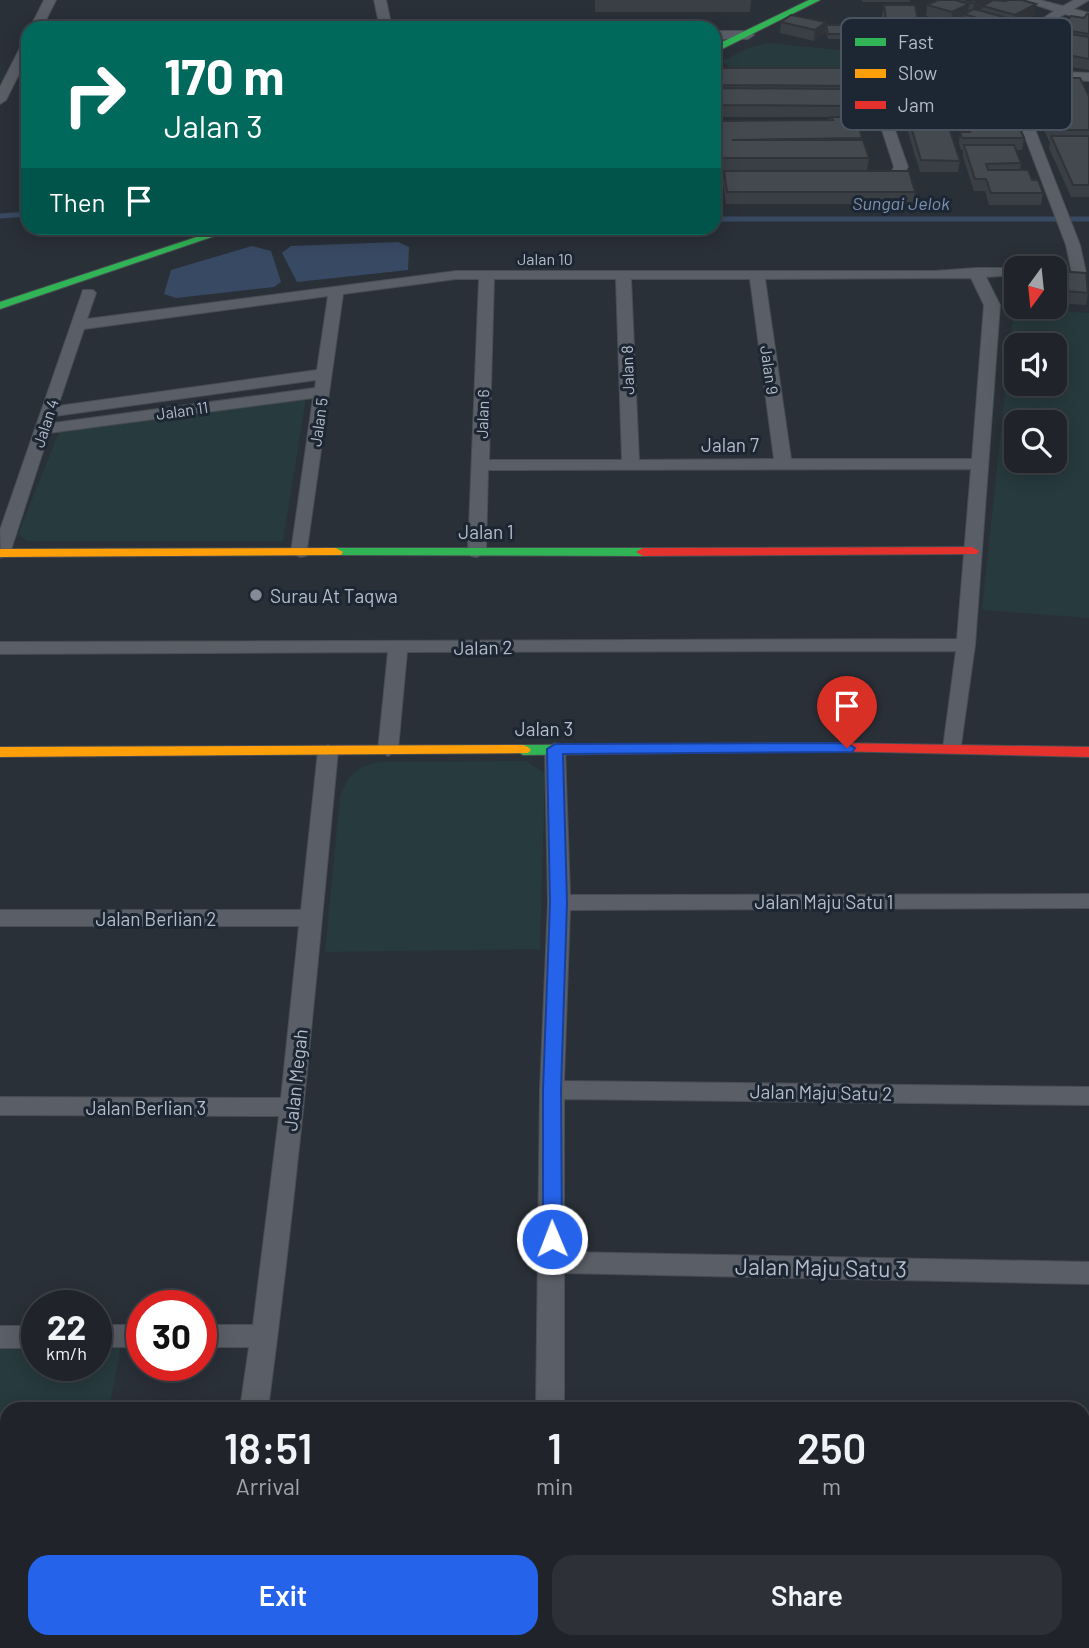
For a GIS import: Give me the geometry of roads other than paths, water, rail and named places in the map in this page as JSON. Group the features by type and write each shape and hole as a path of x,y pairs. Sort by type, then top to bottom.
{"street":[{"path":"40,21 50,0"},
{"path":"380,0 384,21"},
{"path":"721,47 816,0"},
{"path":"1027,0 1089,17"},
{"path":"1051,18 1083,0"},
{"path":"721,35 748,35"},
{"path":"0,100 21,58"},
{"path":"805,73 841,74"},
{"path":"817,123 841,123"},
{"path":"855,177 896,175 901,167 888,130"},
{"path":"1028,130 1073,245 1078,273"},
{"path":"0,306 213,235"},
{"name":"Jalan 10","path":"77,325 456,275 935,275 1004,271"},
{"path":"953,748 966,645 992,306 975,272"},
{"name":"Jalan 6","path":"477,552 487,275"},
{"name":"Jalan 8","path":"623,275 631,465"},
{"name":"Jalan 9","path":"757,275 782,464"},
{"name":"Jalan 5","path":"300,552 336,291"},
{"name":"Jalan 4","path":"1,553 88,293"},
{"name":"Jalan 11","path":"48,412 324,374"},
{"name":"Jalan 11","path":"43,429 322,392"},
{"name":"Jalan 7","path":"480,465 979,464"},
{"name":"Jalan 1","path":"1,553 972,551"},
{"name":"Jalan 2","path":"0,648 966,645"},
{"path":"388,750 398,648"},
{"name":"Jalan 3","path":"0,752 953,748 1089,752"},
{"path":"550,1402 552,1090 559,903 555,749"},
{"name":"Jalan Megah","path":"255,1402 266,1336 292,1107 328,751"},
{"name":"Jalan Maju Satu 1","path":"559,903 1089,901"},
{"name":"Jalan Berlian 2","path":"0,918 311,918"},
{"name":"Jalan Maju Satu 2","path":"552,1090 1089,1096"},
{"name":"Jalan Berlian 3","path":"0,1106 292,1107"},
{"name":"Jalan Maju Satu 3","path":"553,1262 1089,1273"},
{"path":"217,1336 266,1336"},
{"path":"0,1337 21,1337"}],"water":[{"path":"398,242 409,247 408,270 297,282 282,253 291,246"},
{"path":"252,246 271,251 281,282 274,287 176,298 164,294 171,270"}],"waterway":[{"name":"Sungai Jelok","path":"0,216 21,214"},
{"name":"Sungai Jelok","path":"721,219 1089,219"}],"place":[{"name":"Surau At Taqwa","path":"256,595"}]}
